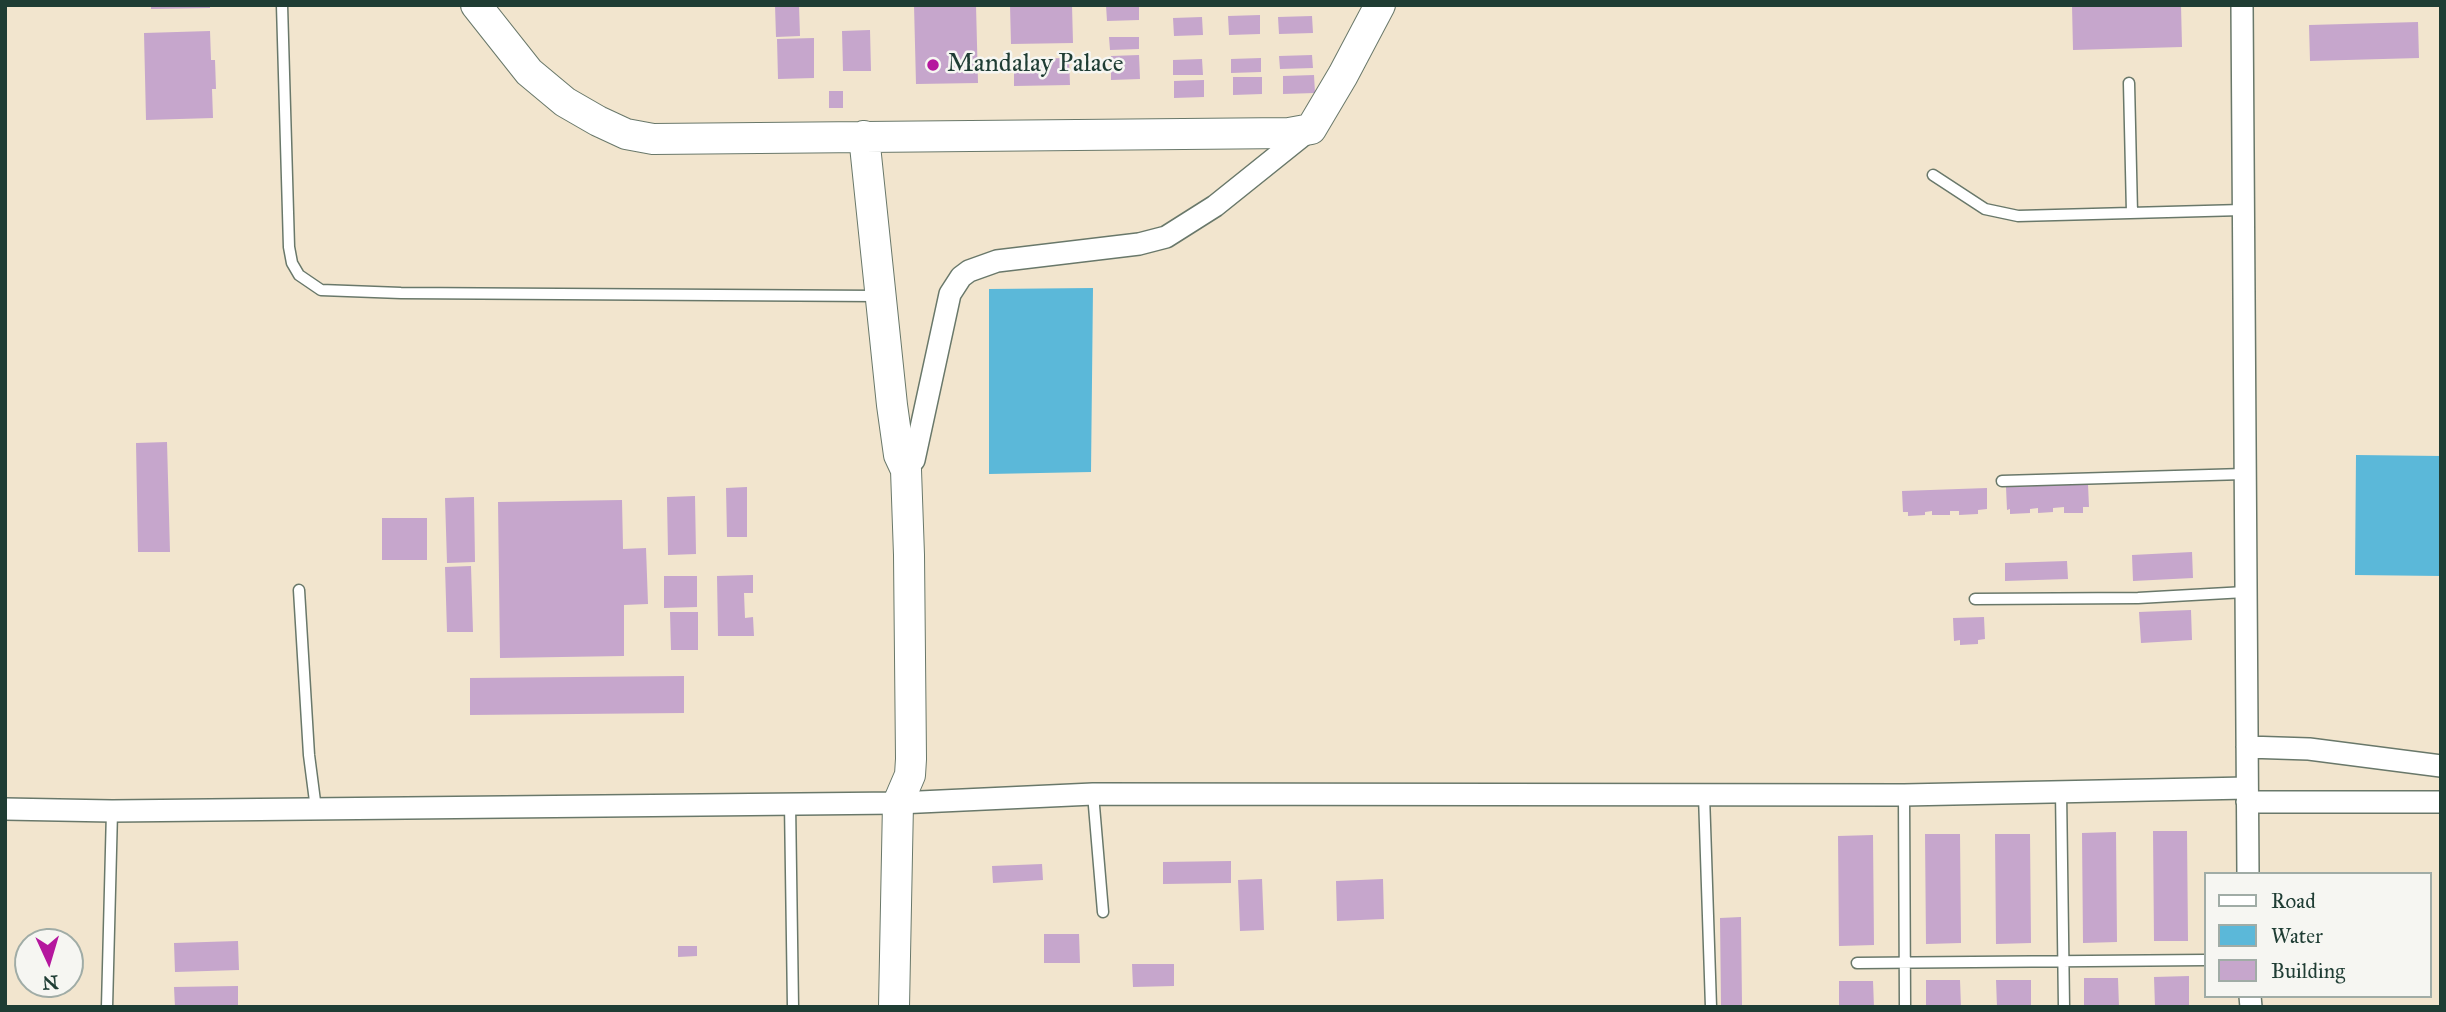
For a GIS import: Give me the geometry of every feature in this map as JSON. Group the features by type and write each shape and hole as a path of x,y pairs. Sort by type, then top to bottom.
{"street":[{"path":"476,5 529,72 565,102 626,134 653,139 1289,132 1311,129"},
{"path":"906,470 914,460 950,294 961,277 969,271 997,261 1139,244 1166,237 1223,199 1311,129 1380,5"},
{"path":"2242,5 2248,872"},
{"path":"864,136 899,456 906,470 911,759 910,775 898,803 894,1007"},
{"path":"2247,747 2309,749 2441,766"},
{"path":"5,809 112,811 898,803 1093,794 1903,795 2061,791 2441,802"}],"lane":[{"path":"282,5 289,247 292,262 299,275 321,290 880,296"},
{"path":"2129,83 2132,213"},
{"path":"1933,175 1985,209 2018,216 2242,210"},
{"path":"2002,481 2244,474"},
{"path":"299,590 309,755 316,809"},
{"path":"1975,599 2138,598 2245,592"},
{"path":"2061,791 2064,1007"},
{"path":"1093,794 1102,912"},
{"path":"1704,795 1711,1007"},
{"path":"1903,795 1905,1007"},
{"path":"790,803 793,1007"},
{"path":"107,1007 112,811"},
{"path":"1857,963 2204,960"}],"water":[{"path":"1093,288 1091,472 989,474 989,289"},
{"path":"2356,455 2441,456 2441,576 2355,575"}],"building":[{"path":"151,5 210,5 210,8 151,9"},
{"path":"775,5 799,5 800,36 776,37"},
{"path":"914,5 976,5 978,83 916,84"},
{"path":"1010,5 1072,5 1073,43 1011,44"},
{"path":"1106,5 1139,5 1139,20 1107,21"},
{"path":"2072,5 2181,5 2182,47 2073,50"},
{"path":"1260,15 1260,34 1229,35 1228,16"},
{"path":"1312,16 1313,33 1279,34 1278,17"},
{"path":"1202,17 1203,35 1174,36 1173,18"},
{"path":"2418,22 2419,58 2310,61 2309,25"},
{"path":"870,30 871,71 843,71 842,31"},
{"path":"210,31 216,89 212,89 213,118 146,120 144,33"},
{"path":"1109,37 1139,37 1139,49 1110,50"},
{"path":"814,38 814,78 778,79 777,39"},
{"path":"1139,55 1140,79 1111,80 1111,56"},
{"path":"1312,55 1313,68 1280,69 1279,56"},
{"path":"1069,58 1070,85 1014,86 1014,59"},
{"path":"1261,58 1261,72 1231,73 1231,59"},
{"path":"1202,59 1203,75 1173,75 1173,60"},
{"path":"1314,75 1315,93 1283,94 1283,76"},
{"path":"1233,77 1262,77 1262,94 1233,95"},
{"path":"1204,80 1204,97 1174,98 1174,81"},
{"path":"829,91 843,91 843,108 829,108"},
{"path":"167,442 170,552 138,552 136,443"},
{"path":"2088,484 2089,507 2083,507 2083,513 2064,513 2064,507 2053,508 2053,512 2038,513 2038,508 2030,509 2030,513 2010,514 2010,509 2007,510 2006,487"},
{"path":"747,487 747,537 727,537 726,488"},
{"path":"1987,488 1987,509 1978,510 1978,514 1959,515 1959,511 1950,511 1950,515 1932,515 1932,511 1925,512 1925,515 1908,516 1908,512 1903,512 1902,491"},
{"path":"695,496 696,554 668,555 667,497"},
{"path":"474,497 475,562 447,563 445,498"},
{"path":"622,500 623,549 646,548 648,604 624,605 624,656 500,658 498,502"},
{"path":"382,518 427,518 427,560 382,560"},
{"path":"2192,552 2193,578 2133,581 2132,555"},
{"path":"2067,561 2068,579 2005,581 2005,563"},
{"path":"471,566 473,632 447,632 445,567"},
{"path":"753,575 753,593 744,593 745,618 753,617 754,636 718,636 717,576"},
{"path":"664,576 697,576 697,607 664,608"},
{"path":"2191,610 2192,640 2141,643 2139,612"},
{"path":"670,612 698,612 698,650 671,650"},
{"path":"1984,617 1985,639 1978,640 1978,644 1960,645 1960,640 1954,641 1953,618"},
{"path":"684,676 684,713 470,715 470,678"},
{"path":"2153,831 2187,831 2188,941 2154,941"},
{"path":"2116,832 2117,942 2083,943 2082,833"},
{"path":"1925,834 1960,834 1961,943 1926,944"},
{"path":"1995,834 2030,834 2031,943 1996,944"},
{"path":"1873,835 1874,945 1839,946 1838,836"},
{"path":"1231,861 1231,883 1163,884 1163,862"},
{"path":"1042,864 1043,880 993,883 992,866"},
{"path":"1262,879 1264,930 1240,931 1238,880"},
{"path":"1383,879 1384,919 1337,921 1336,881"},
{"path":"1741,917 1742,1005 1721,1005 1720,918"},
{"path":"1044,934 1079,934 1080,963 1044,963"},
{"path":"238,941 239,970 175,972 174,943"},
{"path":"678,946 697,946 697,956 678,957"},
{"path":"1132,964 1174,964 1174,986 1133,987"},
{"path":"2189,976 2189,1007 2155,1007 2154,977"},
{"path":"2084,978 2118,978 2119,1007 2084,1007"},
{"path":"1926,980 1960,980 1961,1007 1926,1007"},
{"path":"1996,980 2031,980 2031,1007 1997,1007"},
{"path":"1839,981 1873,981 1874,1007 1839,1007"},
{"path":"238,986 238,1007 175,1007 174,987"}],"place":[{"name":"Mandalay Palace","path":"933,65"}]}
